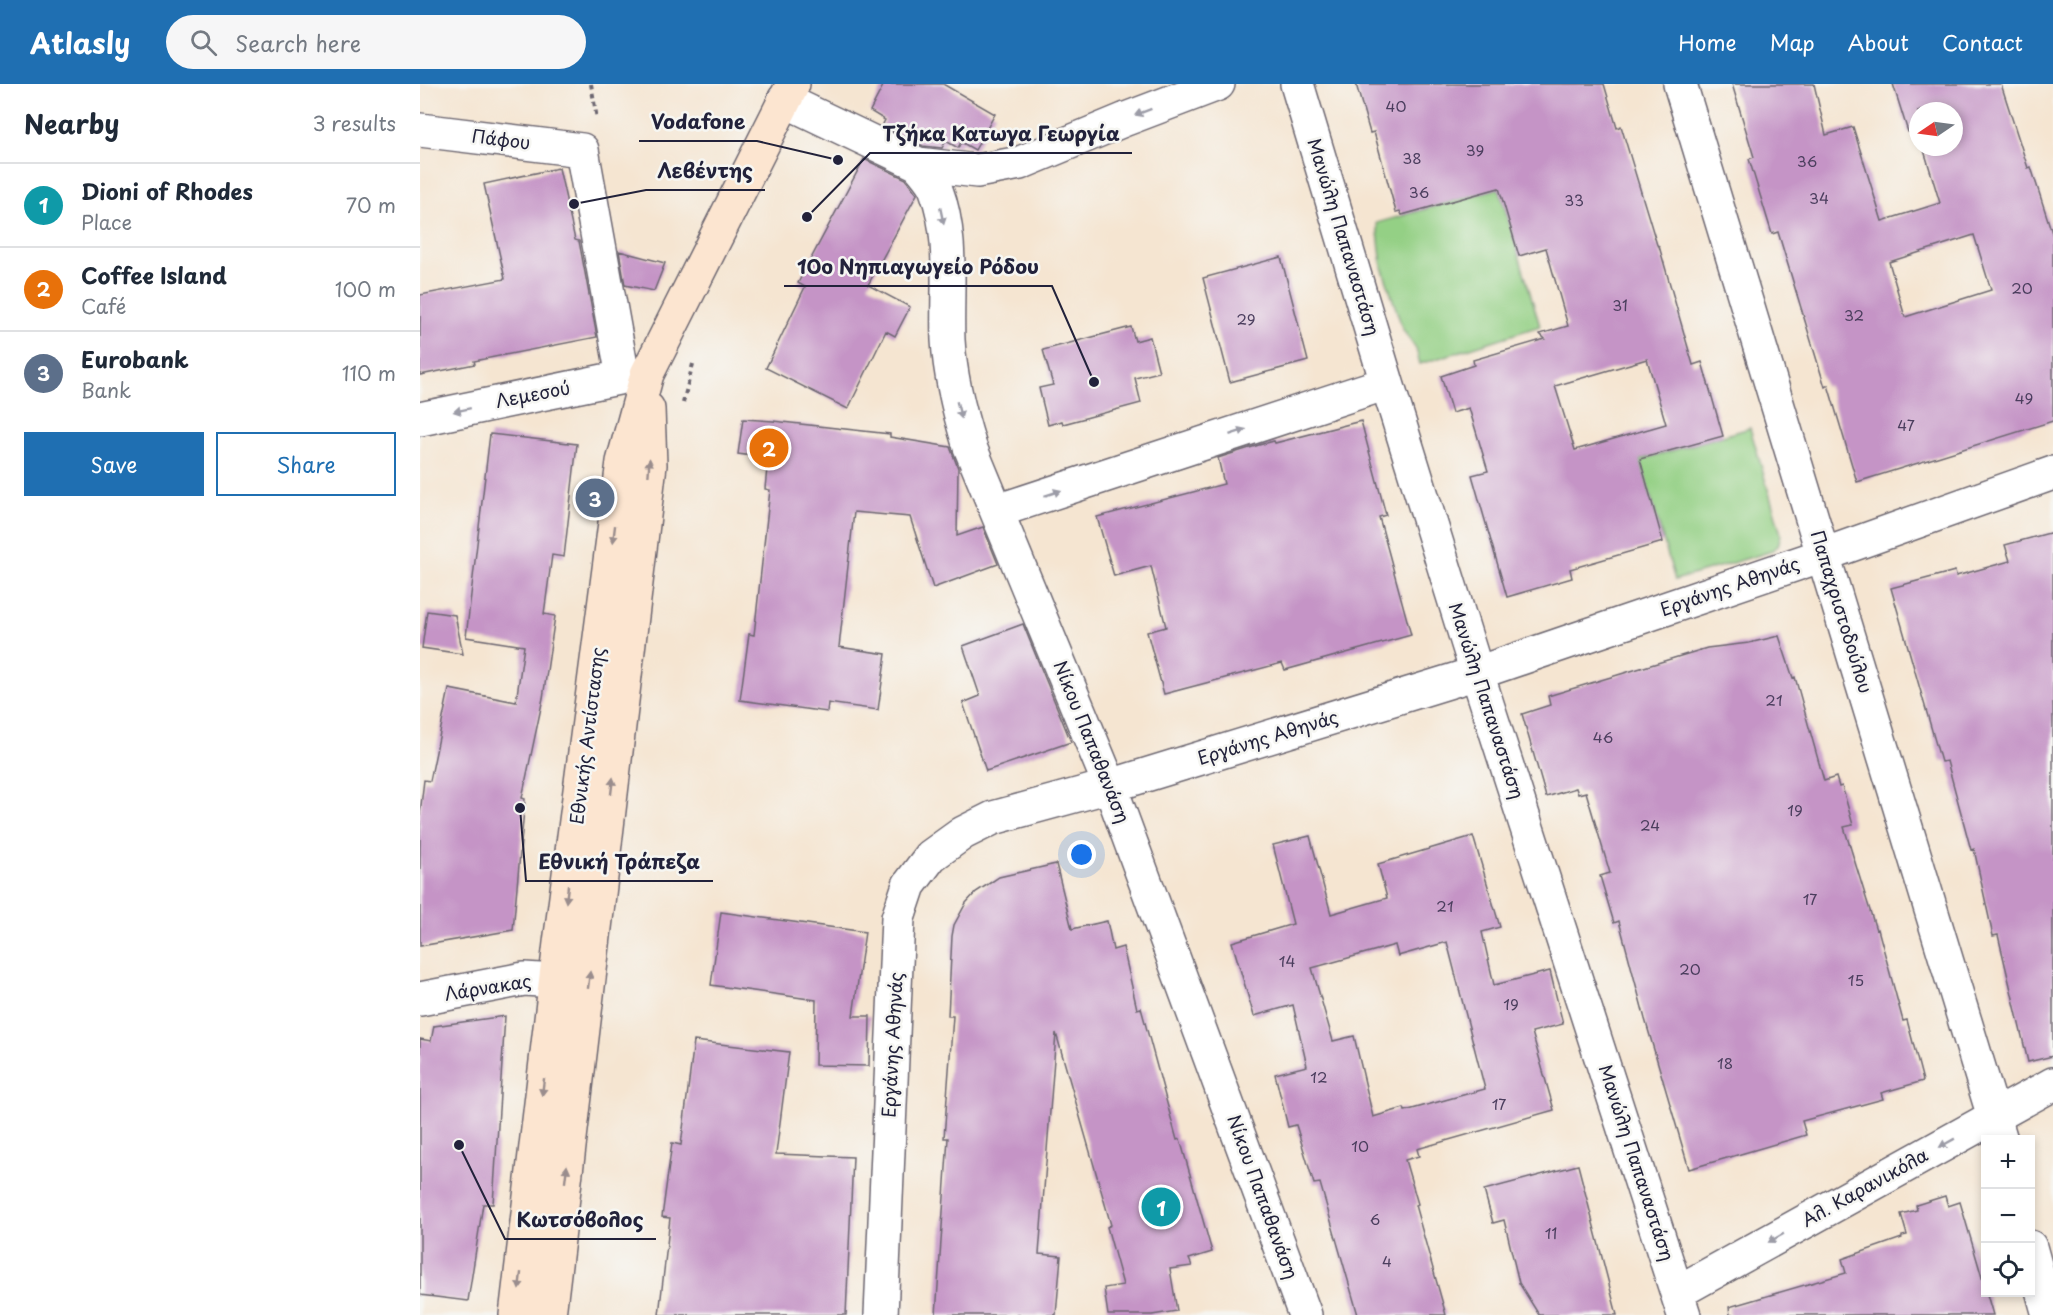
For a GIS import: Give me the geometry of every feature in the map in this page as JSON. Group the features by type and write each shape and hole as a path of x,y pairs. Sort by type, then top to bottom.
{"main road":[{"name":"Εθνικής Αντίστασης","path":"516,1315 556,981 635,376 788,92"},
{"name":"Εθνικής Αντίστασης","path":"549,1315 650,465 635,376"}],"street":[{"path":"788,92 918,164 977,171 1020,163 1218,84"},
{"name":"Μανώλη Παπαναστάση","path":"1297,84 1477,673 1677,1308"},
{"name":"Παπαχριστοδούλου","path":"1680,84 1998,1128"},
{"name":"Πάφου","path":"420,130 582,150 635,376"},
{"name":"Νίκου Παπαθανάση","path":"918,164 936,188 944,219 951,371 957,408 970,447 1110,786 1305,1315"},
{"name":"Λεμεσού","path":"420,419 635,376"},
{"path":"997,511 1387,383"},
{"name":"Εργάνης Αθηνάς","path":"881,1315 898,918 909,885 931,856 973,828 993,818 1110,786 1477,673 1823,555 2053,473"},
{"name":"Λάρνακας","path":"420,999 524,979 556,981"},
{"name":"Αλ. Καρανικόλα","path":"1677,1308 1998,1128 2053,1084"},
{"path":"2035,1262 2049,1315"}],"green space":[{"path":"1499,188 1540,326 1420,364 1416,349 1403,330 1382,267 1377,223"},
{"path":"1750,428 1781,534 1778,546 1769,552 1675,580 1640,460"}],"building":[{"path":"884,84 943,84 995,114 975,150 961,142 958,148 946,141 942,148 923,146 882,126 885,120 870,111"},
{"path":"1356,84 1604,84 1617,128 1621,126 1693,365 1702,362 1723,436 1640,459 1663,542 1570,569 1572,578 1507,597 1472,475 1488,471 1469,408 1452,413 1441,376 1474,365 1473,360 1545,339 1540,334 1568,326 1546,248 1519,256 1499,188 1402,215 1400,211 1396,212 1374,132 1370,133","holes":["1647,359 1666,424 1575,450 1555,386"]},
{"path":"1732,84 1814,84 1826,135 1853,127 1882,221 1940,203 1926,156 1963,156 1963,102 1909,102 1908,132 1893,84 2001,84 2053,236 2053,421 1857,482 1828,385 1825,387 1778,232 1772,234 1749,159 1754,157","holes":["1974,235 1991,290 1905,317 1889,262"]},
{"path":"864,159 906,179 917,194 868,285 910,307 895,336 886,331 848,409 766,368 805,287 798,283"},
{"path":"559,168 575,240 579,241 597,337 474,361 475,364 420,375 420,295 505,279 484,184"},
{"path":"619,251 665,263 654,291 625,285"},
{"path":"1281,257 1308,361 1230,382 1203,278"},
{"path":"1131,327 1135,341 1150,337 1159,372 1135,378 1141,403 1063,424 1062,421 1048,425 1039,388 1053,385 1043,350"},
{"path":"743,419 890,434 890,437 950,447 958,468 957,536 983,527 998,564 933,588 910,517 854,512 839,647 886,654 878,710 828,703 827,712 740,700 749,634 754,635 770,490 765,489 768,458 738,454"},
{"path":"1361,421 1386,515 1379,517 1411,635 1285,670 1282,663 1164,694 1147,632 1166,627 1151,566 1114,576 1097,517 1224,484 1218,458 1274,441 1275,443"},
{"path":"490,434 577,444 564,557 552,555 544,614 555,616 543,698 522,798 525,799 513,930 420,946 420,814 424,780 430,781 449,689 516,702 524,646 466,637"},
{"path":"2053,532 2053,1056 2028,1062 1998,935 1993,936 1974,849 1971,850 1947,761 1941,762 1891,588 1955,571 1956,576 2010,561 2005,545"},
{"path":"427,611 455,615 463,654 422,648"},
{"path":"1023,624 1071,742 986,771 963,703 980,696 963,646"},
{"path":"1779,636 1793,678 1795,677 1824,781 1836,777 1839,787 1842,786 1853,825 1844,827 1876,930 1878,929 1903,1021 1907,1020 1923,1081 1881,1093 1883,1099 1802,1121 1806,1135 1689,1169 1619,921 1614,923 1600,876 1610,873 1586,792 1578,794 1576,788 1546,797 1522,714 1550,705 1548,696 1707,648 1749,643"},
{"path":"1310,836 1331,914 1387,898 1378,864 1473,836 1500,927 1482,932 1494,985 1550,971 1563,1024 1532,1032 1554,1110 1417,1149 1419,1156 1405,1160 1418,1204 1415,1205 1446,1315 1358,1315 1320,1183 1314,1184 1296,1125 1288,1127 1275,1074 1307,1066 1293,1005 1254,1016 1232,942 1293,924 1273,845","holes":["1447,942 1485,1089 1405,1111 1404,1108 1373,1117 1354,1036 1333,1041 1312,968 1395,945 1398,956"]},
{"path":"1056,864 1072,929 1107,921 1113,950 1123,947 1137,1009 1141,1008 1177,1140 1180,1139 1212,1252 1189,1259 1192,1266 1170,1269 1177,1311 1152,1315 1108,1315 1104,1288 1123,1285 1107,1227 1111,1225 1056,1033 1039,1254 1061,1256 1056,1315 936,1315 948,1138 944,1138 953,1016 948,1016 954,925 966,903 976,892 999,877"},
{"path":"721,912 865,932 853,1016 870,1016 869,1066 815,1065 816,1000 711,985"},
{"path":"505,1016 493,1204 483,1204 468,1301 420,1295 420,1039 431,1041 434,1026"},
{"path":"694,1041 789,1052 776,1154 853,1157 846,1315 659,1315 670,1218 662,1217 672,1143 681,1145"},
{"path":"1578,1165 1617,1315 1539,1315 1519,1283 1504,1220 1493,1223 1484,1190"},
{"path":"1945,1196 1948,1206 1960,1202 1981,1274 1981,1297 1988,1297 1993,1315 1730,1315 1729,1307 1846,1273 1842,1259 1907,1235 1901,1214 1917,1210 1916,1205"}],"place":[{"name":"Vodafone","path":"838,160"},
{"name":"Λεβέντης","path":"574,204"},
{"name":"Τζήκα Κατωγα Γεωργία","path":"807,217"},
{"name":"10ο Νηπιαγωγείο Ρόδου","path":"1094,382"},
{"name":"Coffee Island","path":"769,448"},
{"name":"Eurobank","path":"595,498"},
{"name":"Εθνική Τράπεζα","path":"520,808"},
{"name":"Κωτσόβολος","path":"459,1145"},
{"name":"Dioni of Rhodes","path":"1161,1207"}]}
